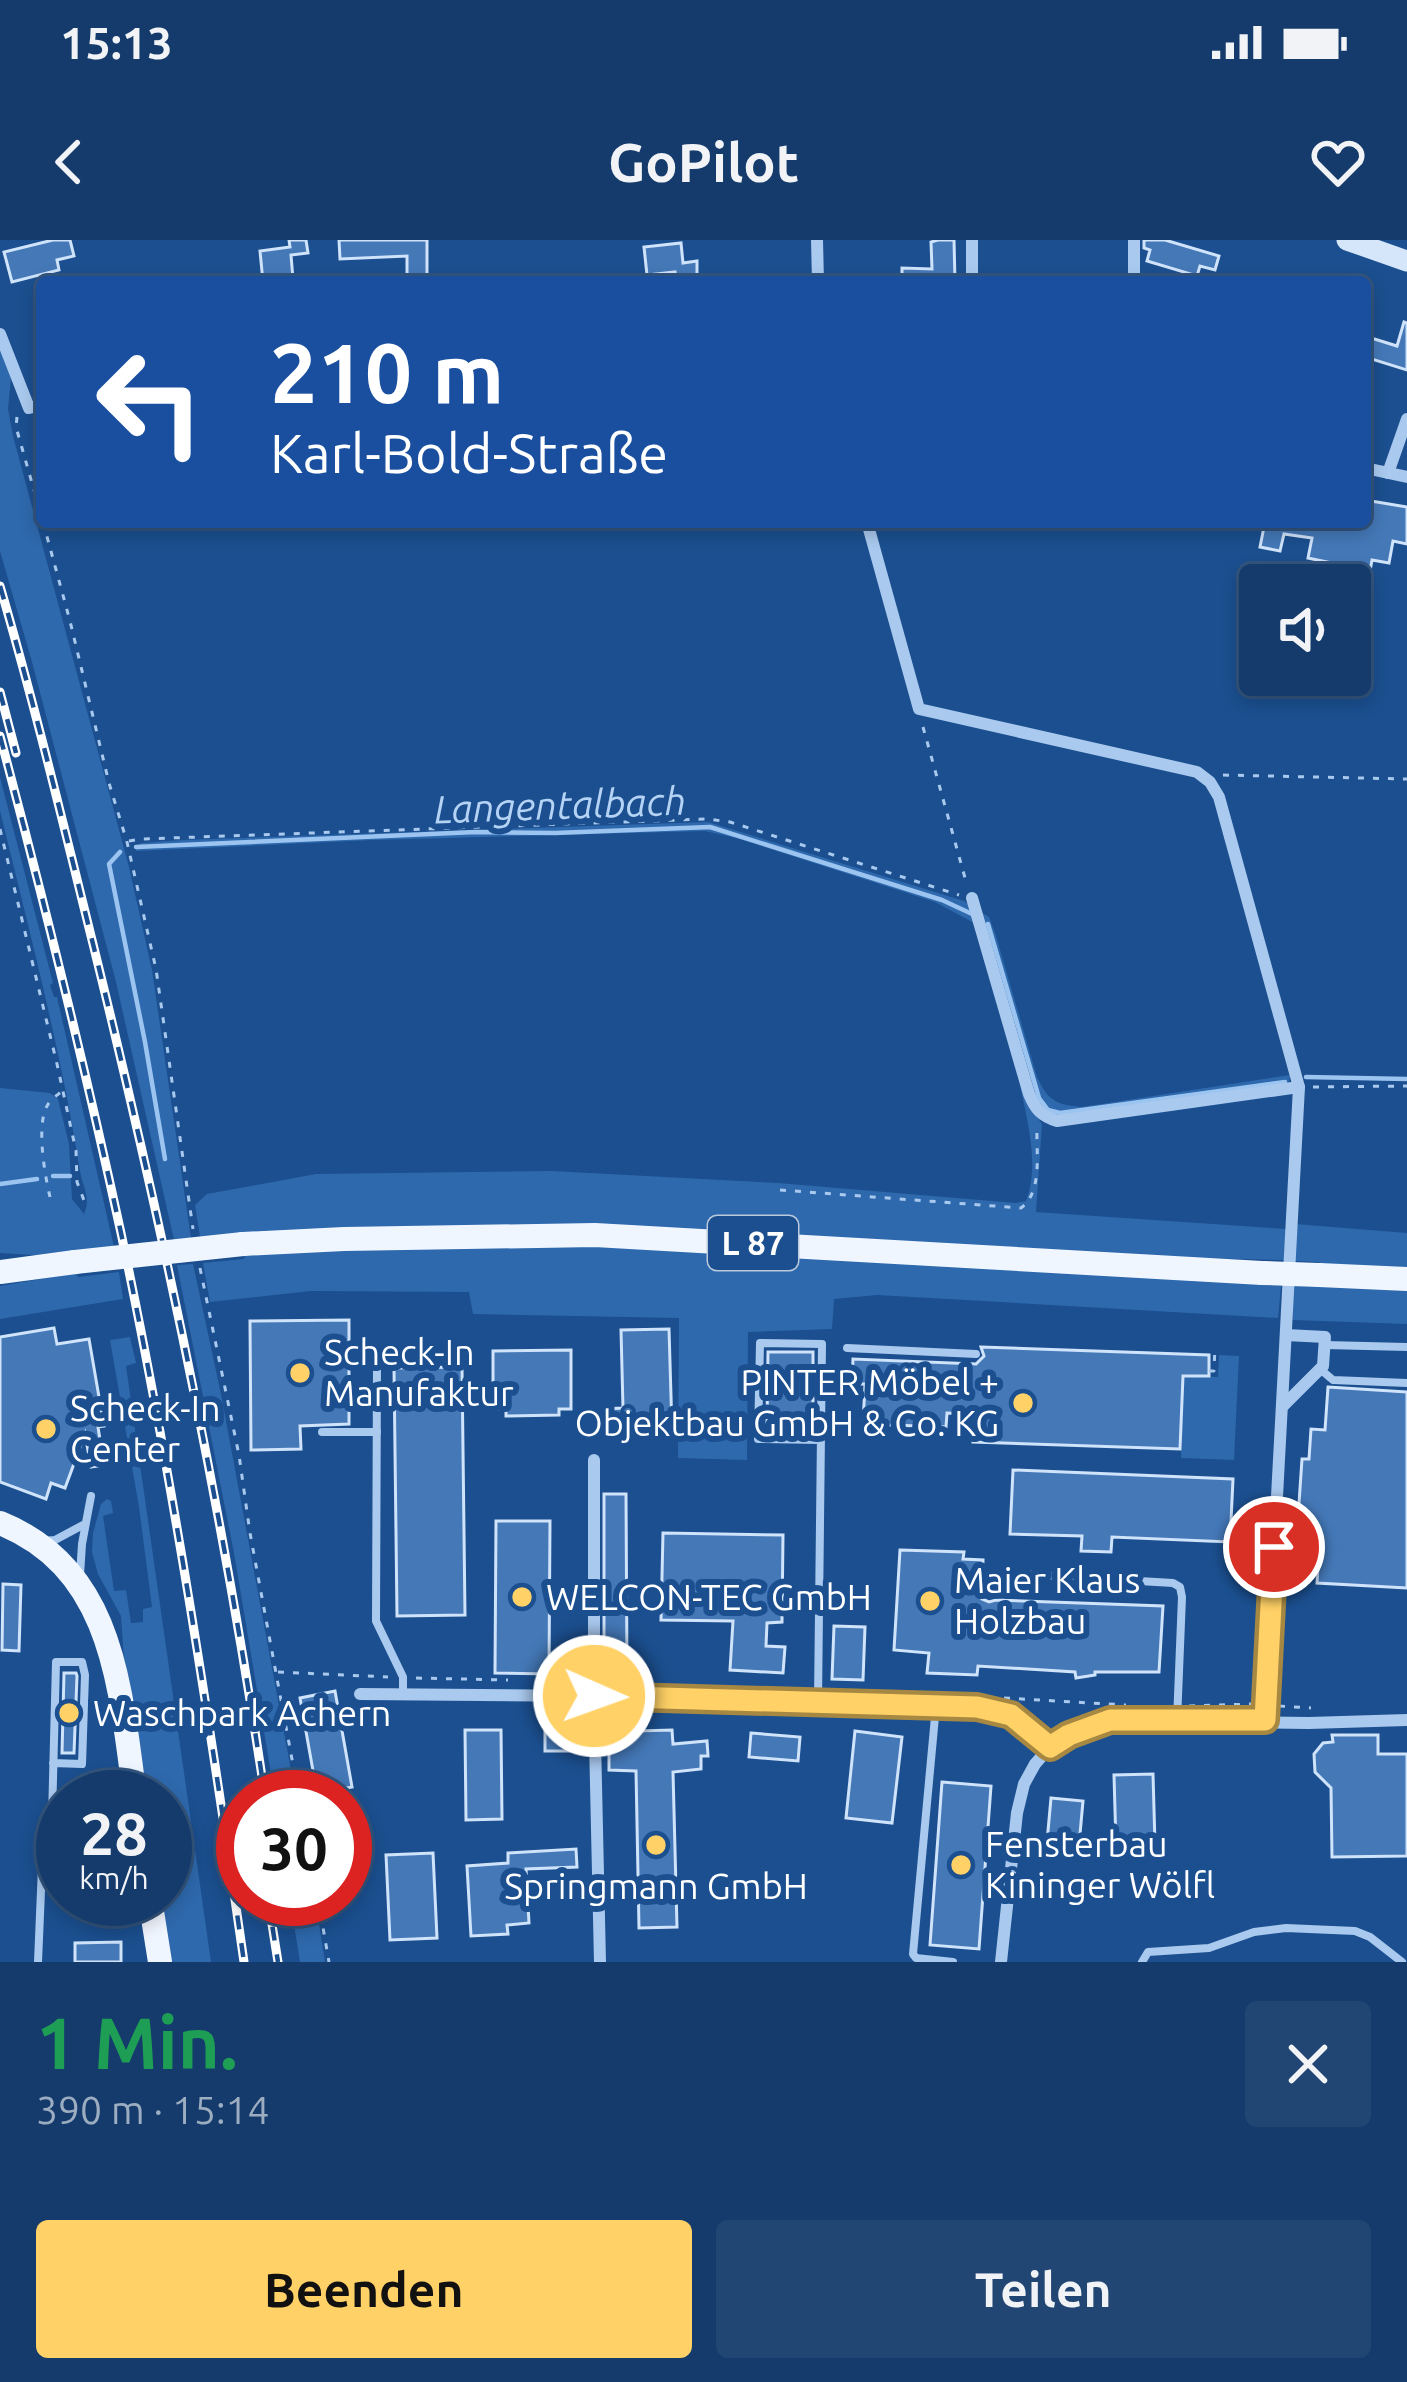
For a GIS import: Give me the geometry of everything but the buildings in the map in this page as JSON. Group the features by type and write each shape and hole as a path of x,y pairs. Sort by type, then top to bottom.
{"main road":[{"name":"L 87","path":"0,1273 243,1244 595,1235 1407,1279"},
{"path":"0,1522 37,1541 80,1582 94,1606 108,1642 131,1770"},
{"path":"154,1926 160,1962"}],"street":[{"path":"817,240 818,276"},
{"path":"972,240 972,276"},
{"path":"1134,240 1134,276"},
{"path":"1347,240 1407,261"},
{"path":"0,334 35,407"},
{"path":"1388,473 1407,419"},
{"path":"1371,469 1407,477"},
{"path":"869,528 919,709 1197,772 1219,797 1300,1087 1265,1720"},
{"path":"972,898 1035,1107 1044,1117 1057,1121 1300,1087"},
{"path":"1282,1407 1323,1366 1325,1336 1286,1335"},
{"path":"594,1460 600,1962"},
{"path":"360,1694 977,1707 1011,1715 1050,1747"},
{"path":"1001,1962 1024,1784 1050,1747 1069,1735 1110,1720 1407,1720"}],"lane":[{"path":"818,1702 822,1344 760,1343 758,1439 820,1440"},
{"path":"1324,1345 1407,1347"},
{"path":"847,1348 976,1354"},
{"path":"377,1368 376,1621 403,1677 403,1694"},
{"path":"1320,1369 1333,1380 1407,1383"},
{"path":"322,1432 376,1432"},
{"path":"80,1582 91,1496"},
{"path":"37,1541 56,1540 85,1524"},
{"path":"990,1594 995,1577 1003,1573 1173,1582 1182,1597 1177,1720"},
{"path":"38,1962 42,1868 51,1857 53,1763 56,1662 82,1662 82,1764 53,1763"},
{"path":"936,1706 913,1954 953,1962"},
{"path":"1142,1962 1148,1952 1209,1948 1254,1932 1286,1928 1355,1931 1370,1936 1402,1962"}],"path":[{"path":"35,407 17,415 16,427 36,499"},
{"path":"44,528 128,842 156,969 193,1228"},
{"path":"919,709 972,898"},
{"path":"1208,780 1221,775 1407,779"},
{"path":"128,842 707,818 972,898"},
{"path":"0,830 63,1091 76,1151 77,1181 86,1203"},
{"path":"1300,1087 1407,1086"},
{"path":"50,1197 43,1167 44,1116 47,1105 63,1091"},
{"path":"781,1190 1022,1208 1033,1198 1035,1186 1035,1107"},
{"path":"196,1252 239,1455 294,1770"},
{"path":"1209,1371 1214,1371 1215,1346"},
{"path":"323,1926 329,1962"}],"shaded area":[{"path":"0,349 11,378 8,409 13,436 129,867 152,970 191,1238 174,1240 116,982 0,551"},
{"path":"0,777 114,1247 65,1257 0,1253 0,1088 50,1093 58,1099 69,1144 72,1199 84,1214 87,1202 54,1035 0,811"},
{"path":"708,822 964,901 976,924 935,902 705,831 136,851 141,843 182,840"},
{"path":"981,912 989,917 996,936 1037,1077 1054,1100 1082,1107 1290,1075 1289,1082 1062,1117 1044,1112 1038,1107"},
{"path":"1018,1074 1026,1102 1042,1124 1036,1212 1286,1229 1284,1260 200,1237 195,1205 207,1194 316,1174 552,1171 1016,1203 1026,1201 1032,1170"},
{"path":"1295,1224 1407,1233 1407,1268 1295,1261"},
{"path":"583,1246 1281,1286 1278,1318 877,1295 834,1299 832,1329 748,1332 747,1460 678,1458 679,1318 473,1314 469,1292 311,1291 210,1302 203,1263 244,1259 245,1254 328,1249"},
{"path":"193,1264 291,1770 270,1770 234,1553 177,1265"},
{"path":"119,1272 123,1299 0,1319 0,1286 76,1273 78,1277"},
{"path":"1293,1286 1407,1288 1407,1324 1293,1320"},
{"path":"130,1337 136,1363 126,1366 184,1770 140,1770 121,1616 98,1574 92,1552 101,1504 107,1499 113,1513 103,1516 114,1591 126,1590 131,1623 143,1622 143,1609 152,1607 110,1340"},
{"path":"1219,1355 1239,1356 1234,1460 1181,1458 1183,1376 1218,1377"},
{"path":"192,1829 211,1962 170,1962 164,1926 192,1926"},
{"path":"294,1926 319,1926 325,1962 300,1962"}],"waterway":[{"name":"Langentalbach","path":"136,847 710,827 942,900 972,914"},
{"name":"Langentalbach","path":"120,852 109,864 165,1159"},
{"name":"Langentalbach","path":"988,924 1039,1098 1048,1110 1060,1113 1285,1082"},
{"name":"Langentalbach","path":"1306,1077 1407,1079"},
{"name":"Langentalbach","path":"53,1176 70,1176"},
{"name":"Langentalbach","path":"0,1184 37,1179"}],"railway":[{"path":"0,586 144,1159 211,1477 261,1770"},
{"path":"0,692 16,753"},
{"path":"0,736 121,1233 188,1596 244,1962"},
{"path":"272,1926 278,1962"}],"place":[{"name":"Scheck-In Manufaktur","path":"300,1373"},
{"name":"PINTER Möbel + Objektbau GmbH & Co. KG","path":"1023,1403"},
{"name":"Scheck-In Center","path":"46,1429"},
{"name":"WELCON-TEC GmbH","path":"522,1597"},
{"name":"Maier Klaus Holzbau","path":"930,1601"},
{"name":"Waschpark Achern","path":"69,1713"},
{"name":"Springmann GmbH","path":"656,1845"},
{"name":"Fensterbau Kininger Wölfl","path":"961,1865"}],"route":[{"path":"594,1696 977,1707 1011,1715 1050,1747 1110,1720 1265,1720 1274,1547"}]}
